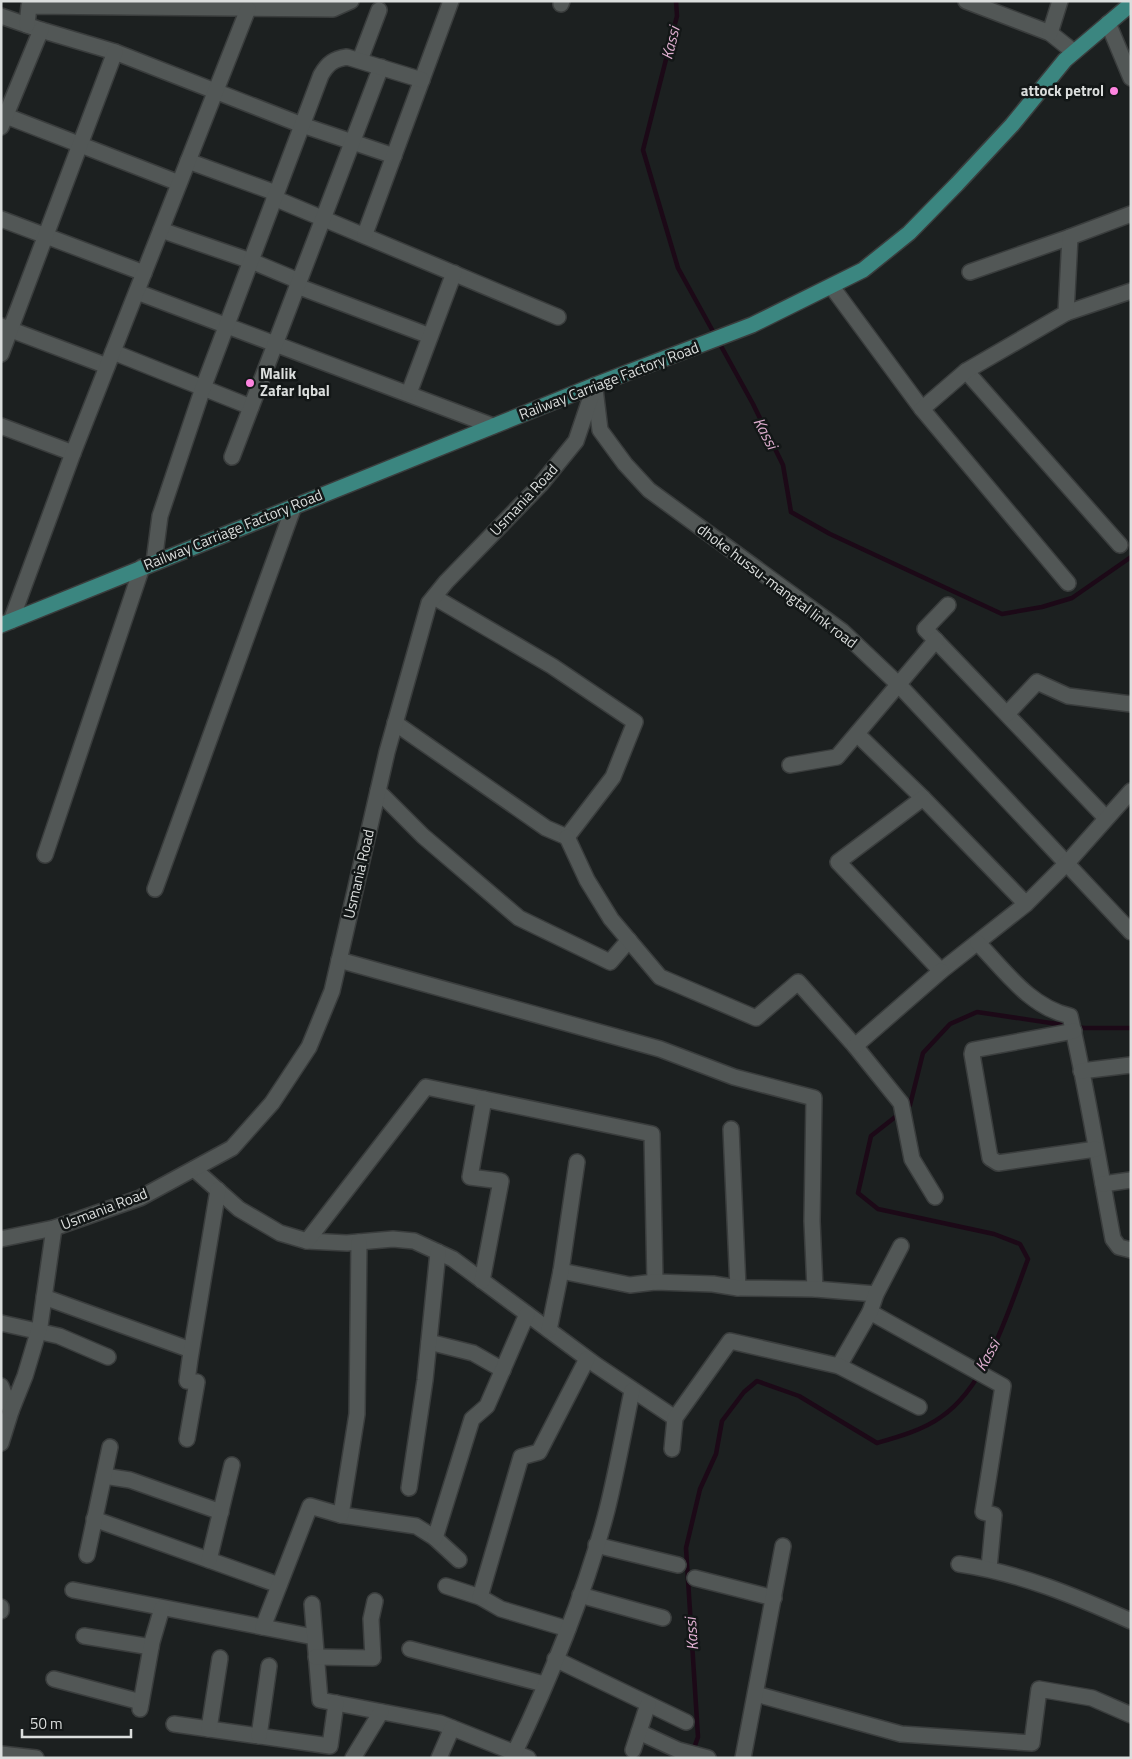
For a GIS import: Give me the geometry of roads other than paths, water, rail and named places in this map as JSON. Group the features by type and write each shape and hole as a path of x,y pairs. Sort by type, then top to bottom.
{"main road":[{"name":"Railway Carriage Factory Road","path":"6,623 595,385 752,325 863,270 909,233 1012,125 1065,60 1131,4"}],"street":[{"path":"179,183 80,145 3,119 34,28 28,4 157,4 248,9 274,5 332,9 351,1"},
{"path":"365,234 451,1"},
{"path":"966,1 1050,33 1074,52"},
{"path":"1050,33 1060,1"},
{"path":"6,623 248,9"},
{"path":"360,60 379,10"},
{"path":"1,16 34,28 115,52 302,125 394,156"},
{"path":"1108,23 1131,78"},
{"path":"1,354 6,328 46,236 115,52"},
{"path":"45,855 148,565 160,516 203,388 321,75 327,65 336,59 347,57 422,80"},
{"path":"232,457 381,67"},
{"path":"188,161 275,196 558,317"},
{"path":"970,272 1131,214"},
{"path":"1,219 144,273"},
{"path":"161,230 250,261 298,283 430,336"},
{"path":"1066,313 1070,237"},
{"path":"408,393 454,273"},
{"path":"832,287 922,409 1068,583"},
{"path":"922,409 966,370 1066,313 1131,291"},
{"path":"137,292 227,324 493,426"},
{"path":"6,328 203,388 251,406"},
{"path":"966,370 1120,545"},
{"name":"Usmania Road","path":"1,1239 54,1228 140,1198 232,1148 272,1103 309,1047 332,992 395,723 429,604 541,484 576,441 595,385"},
{"name":"dhoke hussu-mangtal link road","path":"595,385 600,430 625,464 649,490 842,631 898,684 1131,932"},
{"path":"1,426 73,453"},
{"path":"155,889 294,506"},
{"path":"434,597 552,666 635,722 612,778 567,837"},
{"path":"948,605 926,630 1106,818"},
{"path":"790,765 837,757 936,640"},
{"path":"1007,714 1038,682 1068,696 1131,704"},
{"path":"395,723 546,828 567,837 587,880 611,919 660,977 756,1018 798,982 896,1097 912,1159 935,1197"},
{"path":"857,734 923,798 1026,904"},
{"path":"378,791 423,836 519,918 610,962 629,940"},
{"path":"854,1046 941,971 1026,904 1067,863 1131,791"},
{"path":"923,798 838,862 941,971"},
{"path":"978,943 1035,1002 1072,1024 1113,1240 1119,1247 1131,1250"},
{"path":"339,960 660,1049 734,1077 814,1098 812,1221 815,1289"},
{"path":"1072,1024 973,1050 972,1054 990,1158 998,1163 1096,1149"},
{"path":"1080,1071 1131,1065"},
{"path":"307,1241 426,1087 652,1134 655,1282"},
{"path":"482,1281 501,1181 470,1177 484,1099"},
{"path":"731,1129 738,1288"},
{"path":"549,1330 561,1271 577,1162"},
{"path":"194,1169 239,1209 280,1233 307,1241 358,1242 393,1239 414,1241 453,1258 632,1391 675,1418"},
{"path":"1102,1184 1131,1180"},
{"path":"187,1440 197,1382 187,1381 218,1190"},
{"path":"1,1443 38,1331 54,1228"},
{"path":"341,1515 357,1414 358,1242"},
{"path":"839,1366 870,1312 876,1294 901,1246"},
{"path":"409,1488 429,1342 438,1252"},
{"path":"561,1271 630,1285 655,1282 713,1284 738,1288 815,1289 876,1294"},
{"path":"44,1297 191,1350"},
{"path":"870,1312 1003,1386 983,1512 994,1515 989,1568"},
{"path":"435,1538 472,1419 487,1406 527,1314"},
{"path":"1,1323 59,1336 108,1357"},
{"path":"672,1449 675,1418 730,1341 839,1366 919,1407"},
{"path":"429,1342 473,1353 503,1370"},
{"path":"480,1597 521,1457 539,1452 587,1358"},
{"path":"1,1386 11,1411"},
{"path":"312,1604 320,1700 440,1723 518,1756 544,1684 568,1629 607,1510 632,1391"},
{"path":"87,1555 110,1448"},
{"path":"209,1560 232,1465"},
{"path":"104,1476 130,1480 221,1512"},
{"path":"263,1627 310,1506 341,1515 416,1526 435,1538 459,1560"},
{"path":"94,1519 279,1585"},
{"path":"596,1545 678,1565"},
{"path":"743,1758 774,1598 782,1546"},
{"path":"959,1564 989,1568 1068,1593 1131,1620"},
{"path":"695,1578 774,1598"},
{"path":"446,1586 480,1597 501,1609 568,1629"},
{"path":"73,1590 314,1637"},
{"path":"580,1595 663,1618"},
{"path":"316,1657 373,1658 371,1619 375,1602"},
{"path":"54,1679 140,1705 151,1647 162,1608"},
{"path":"84,1636 151,1647"},
{"path":"410,1649 544,1684"},
{"path":"209,1729 220,1658"},
{"path":"555,1659 686,1722"},
{"path":"259,1736 269,1666"},
{"path":"756,1694 901,1734 1032,1743 1039,1689 1092,1698 1129,1710"},
{"path":"174,1724 330,1746 336,1703"},
{"path":"632,1750 648,1704"},
{"path":"353,1758 381,1712"},
{"path":"439,1758 452,1728"},
{"path":"639,1732 678,1750 708,1758"},
{"path":"1,1754 36,1758"}],"waterway":[{"name":"Kassi","path":"676,1 677,16 643,150 678,268 753,404 783,465 791,512 830,534 1002,614 1042,607 1072,598 1131,557"},
{"name":"Kassi","path":"905,1109 910,1105 923,1053 950,1024 977,1012 1084,1028 1131,1028"},
{"name":"Kassi","path":"693,1751 698,1737 686,1548 700,1489 716,1454 722,1421 744,1392 757,1381 799,1396 877,1443 926,1426 941,1417 957,1403 984,1367 1004,1323 1028,1259 1020,1244 994,1234 878,1209 858,1193 871,1136 899,1114"}],"place":[{"name":"attock petrol","path":"1114,91"},
{"name":"Malik Zafar Iqbal","path":"250,383"}]}
